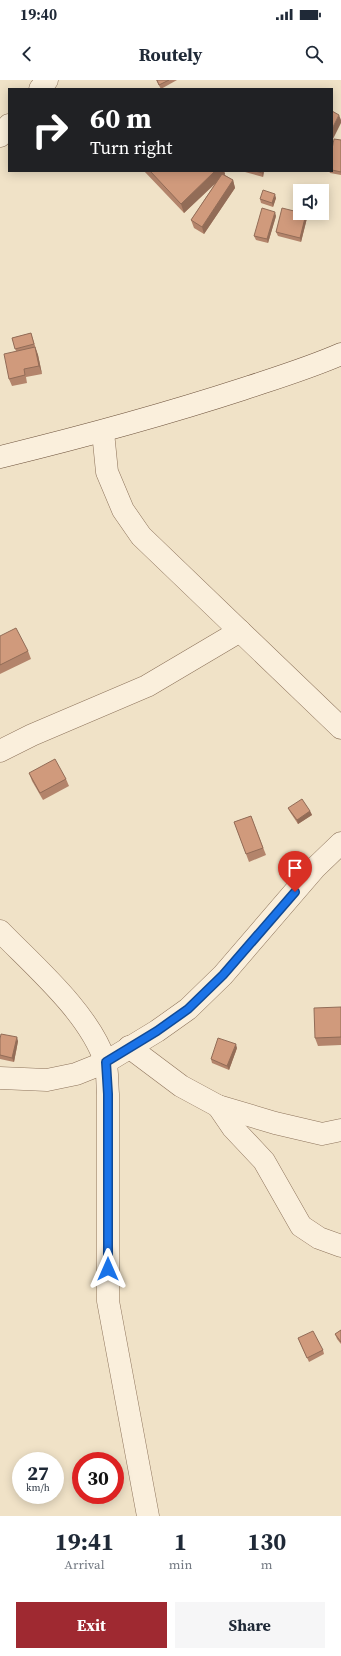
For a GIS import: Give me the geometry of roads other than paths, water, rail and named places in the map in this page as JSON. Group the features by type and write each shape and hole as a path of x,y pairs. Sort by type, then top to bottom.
{"street":[{"path":"41,88 47,80"},
{"path":"0,136 8,126"},
{"path":"0,457 103,432 225,395 318,364 341,354"},
{"path":"103,432 107,472 124,510 141,536 341,728"},
{"path":"0,751 32,735 147,686 240,631"},
{"path":"0,1078 47,1080 76,1074 106,1062 157,1031 188,1009 223,975 315,868 341,843"},
{"path":"0,932 65,998 94,1036 106,1062 108,1094 108,1301 148,1516"},
{"path":"129,1047 181,1086 218,1106 275,1123 322,1134 341,1130"},
{"path":"218,1106 233,1128 264,1161 300,1226 319,1238 341,1246"}]}
